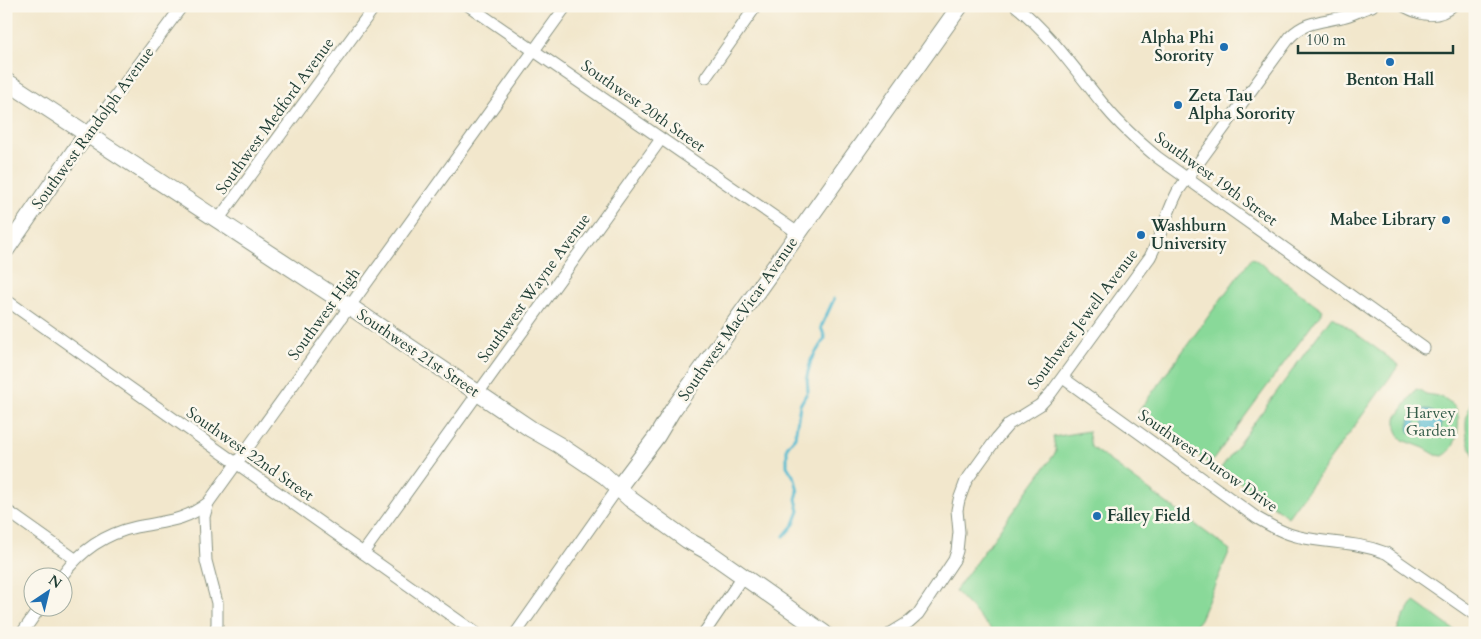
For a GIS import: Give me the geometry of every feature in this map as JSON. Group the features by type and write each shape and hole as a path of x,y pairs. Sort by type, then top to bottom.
{"main road":[{"name":"Southwest MacVicar Avenue","path":"618,488 657,436 672,411 960,6"},
{"name":"Southwest 21st Street","path":"6,81 88,133 478,394 605,476 630,499 687,540 707,551 824,633"},
{"name":"Southwest Randolph Avenue","path":"6,250 88,133"}],"street":[{"name":"Southwest Randolph Avenue","path":"88,133 182,6"},
{"name":"Southwest Medford Avenue","path":"218,220 375,6"},
{"name":"Southwest 20th Street","path":"469,6 798,233"},
{"name":"Southwest High","path":"70,566 91,546 109,536 138,526 178,520 197,512 208,503 566,6"},
{"path":"706,76 756,6"},
{"name":"Southwest 19th Street","path":"1016,6 1060,51 1108,110 1132,136 1156,157 1424,348"},
{"name":"Southwest Jewell Avenue","path":"891,633 918,614 954,560 959,532 958,505 966,481 1003,431 1017,418 1045,400 1063,378 1150,257 1158,242 1168,210 1186,178 1283,45 1296,30 1314,22 1341,17 1372,6"},
{"path":"1404,6 1424,15 1443,13 1452,6"},
{"name":"Southwest Wayne Avenue","path":"363,553 661,139"},
{"name":"Southwest 22nd Street","path":"6,300 476,633"},
{"name":"Southwest Durow Drive","path":"1063,378 1257,518 1274,528 1300,537 1356,544 1386,553 1475,615"},
{"name":"Southwest MacVicar Avenue","path":"516,633 618,488"},
{"path":"208,503 204,517 206,561 218,603 215,633"},
{"path":"6,510 75,559"},
{"path":"704,633 743,576"},
{"path":"22,633 34,616"}],"green space":[{"path":"1252,257 1323,310 1210,464 1138,412"},
{"path":"1332,316 1399,365 1288,517 1221,468"},
{"name":"Harvey Garden","path":"1416,389 1445,399 1456,410 1459,421 1455,441 1453,447 1443,456 1436,455 1403,440 1399,436 1396,428 1396,418"},
{"path":"1475,396 1475,457 1467,435 1466,418"},
{"name":"Falley Field","path":"1088,431 1091,447 1230,550 1200,619 1189,633 995,633 955,591 1056,452 1053,437"},
{"path":"1414,601 1458,633 1396,633"}],"water":[{"path":"1425,409 1436,414 1441,420 1439,432 1410,433 1408,428 1411,416 1414,416 1417,427 1423,427 1422,410"}],"waterway":[{"path":"784,536 794,524 799,511 795,479 787,466 787,447 795,437 800,405 808,391 807,376 811,360 825,338 821,327 834,299"}],"place":[{"name":"Alpha Phi Sorority","path":"1224,47"},
{"name":"Benton Hall","path":"1390,62"},
{"name":"Zeta Tau Alpha Sorority","path":"1178,105"},
{"name":"Mabee Library","path":"1446,220"},
{"name":"Washburn University","path":"1141,235"},
{"name":"Falley Field","path":"1097,516"}]}
